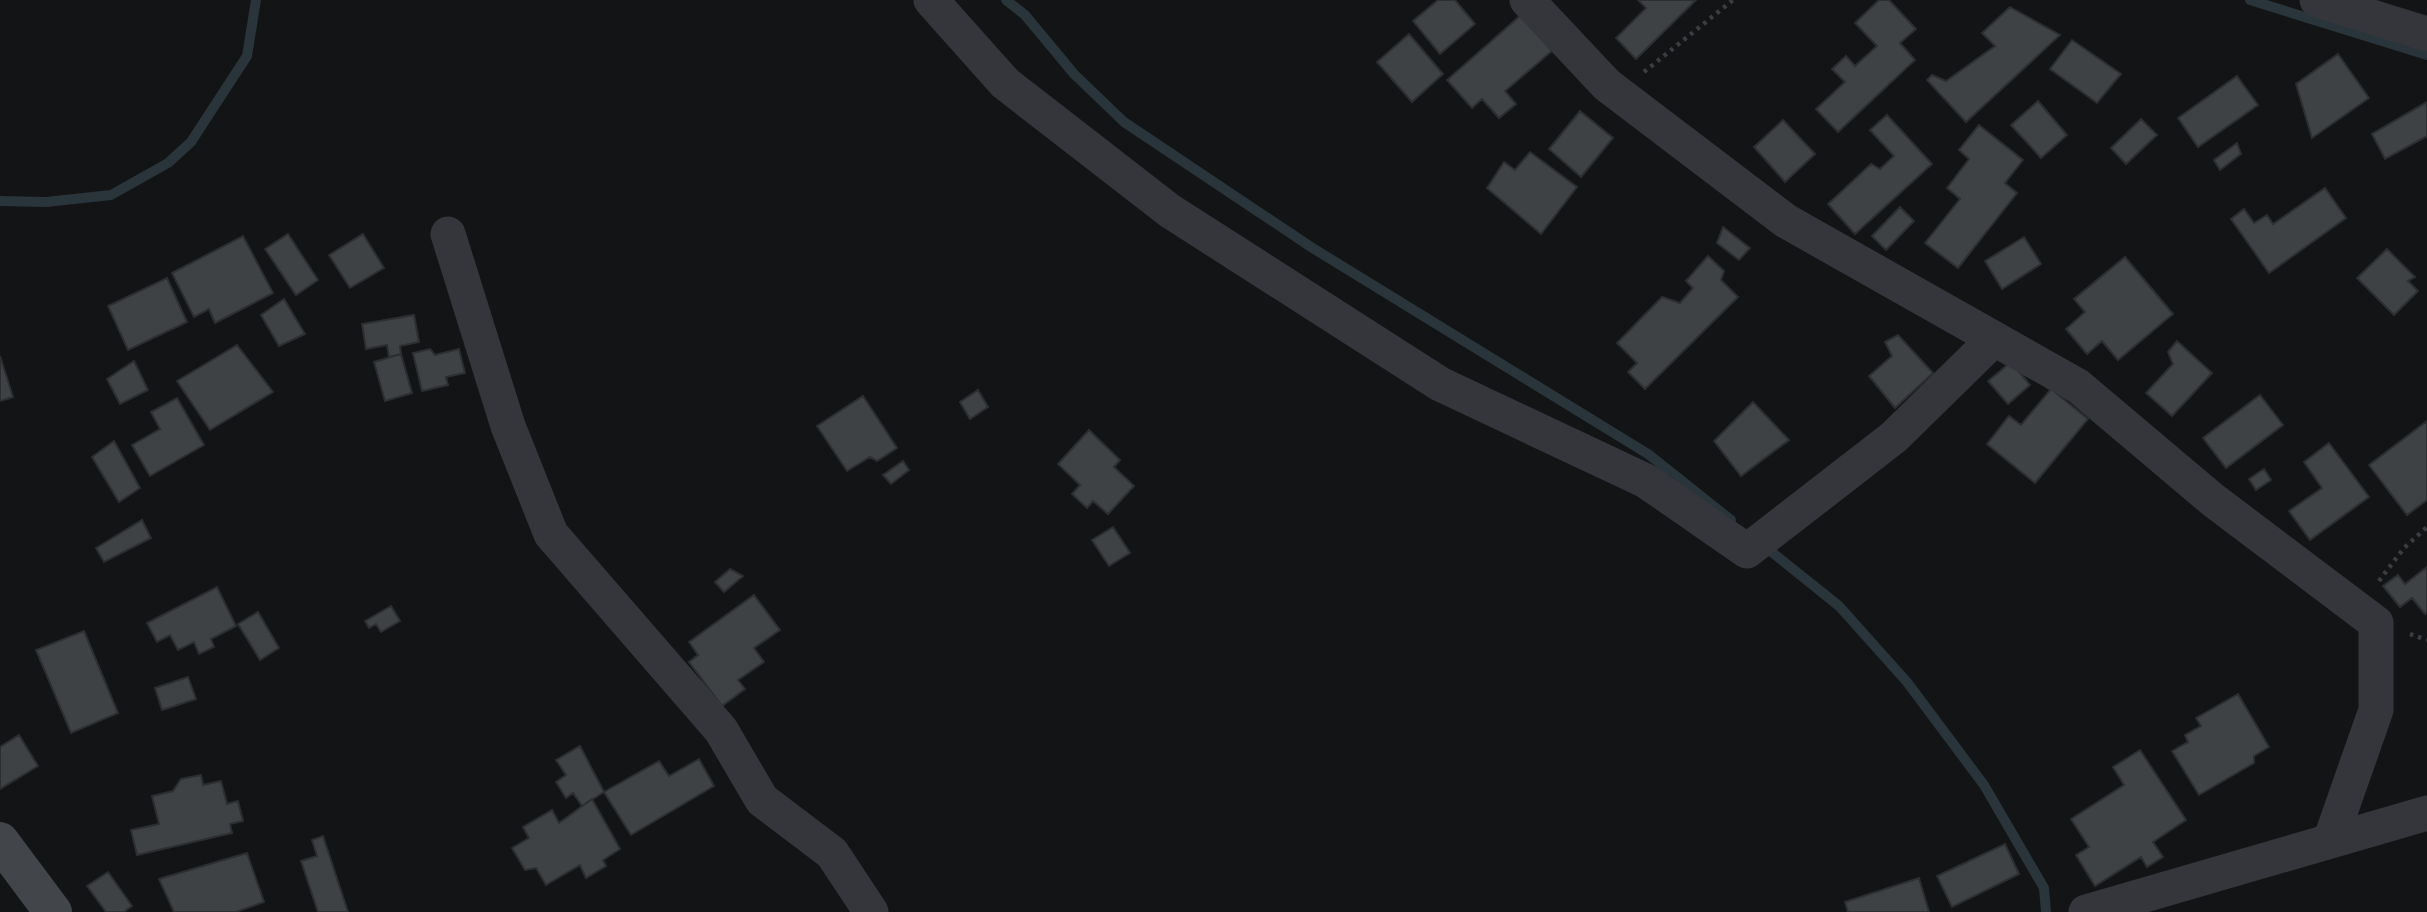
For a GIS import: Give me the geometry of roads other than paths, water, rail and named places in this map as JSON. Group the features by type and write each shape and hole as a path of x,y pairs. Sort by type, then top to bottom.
{"main road":[{"path":"0,841 53,912"}],"street":[{"path":"931,0 1005,83 1170,211 1440,384 1646,481 1746,551 1894,437 1994,339"},
{"path":"1527,0 1607,85 1786,221 2078,386 2213,500 2376,623 2376,710 2330,841"},
{"path":"2317,0 2427,34"},
{"path":"448,234 508,426 551,534 721,730 762,800 832,853 871,912"},
{"path":"2086,912 2427,813"}],"waterway":[{"path":"0,201 46,202 111,195 168,163 191,142 247,56 256,0"},
{"path":"1006,0 1025,15 1074,74 1124,122 1311,247 1648,454 1731,520"},
{"path":"2250,0 2427,55"},
{"path":"1763,545 1839,606 1907,682 1984,785 2044,888 2046,912"}]}
